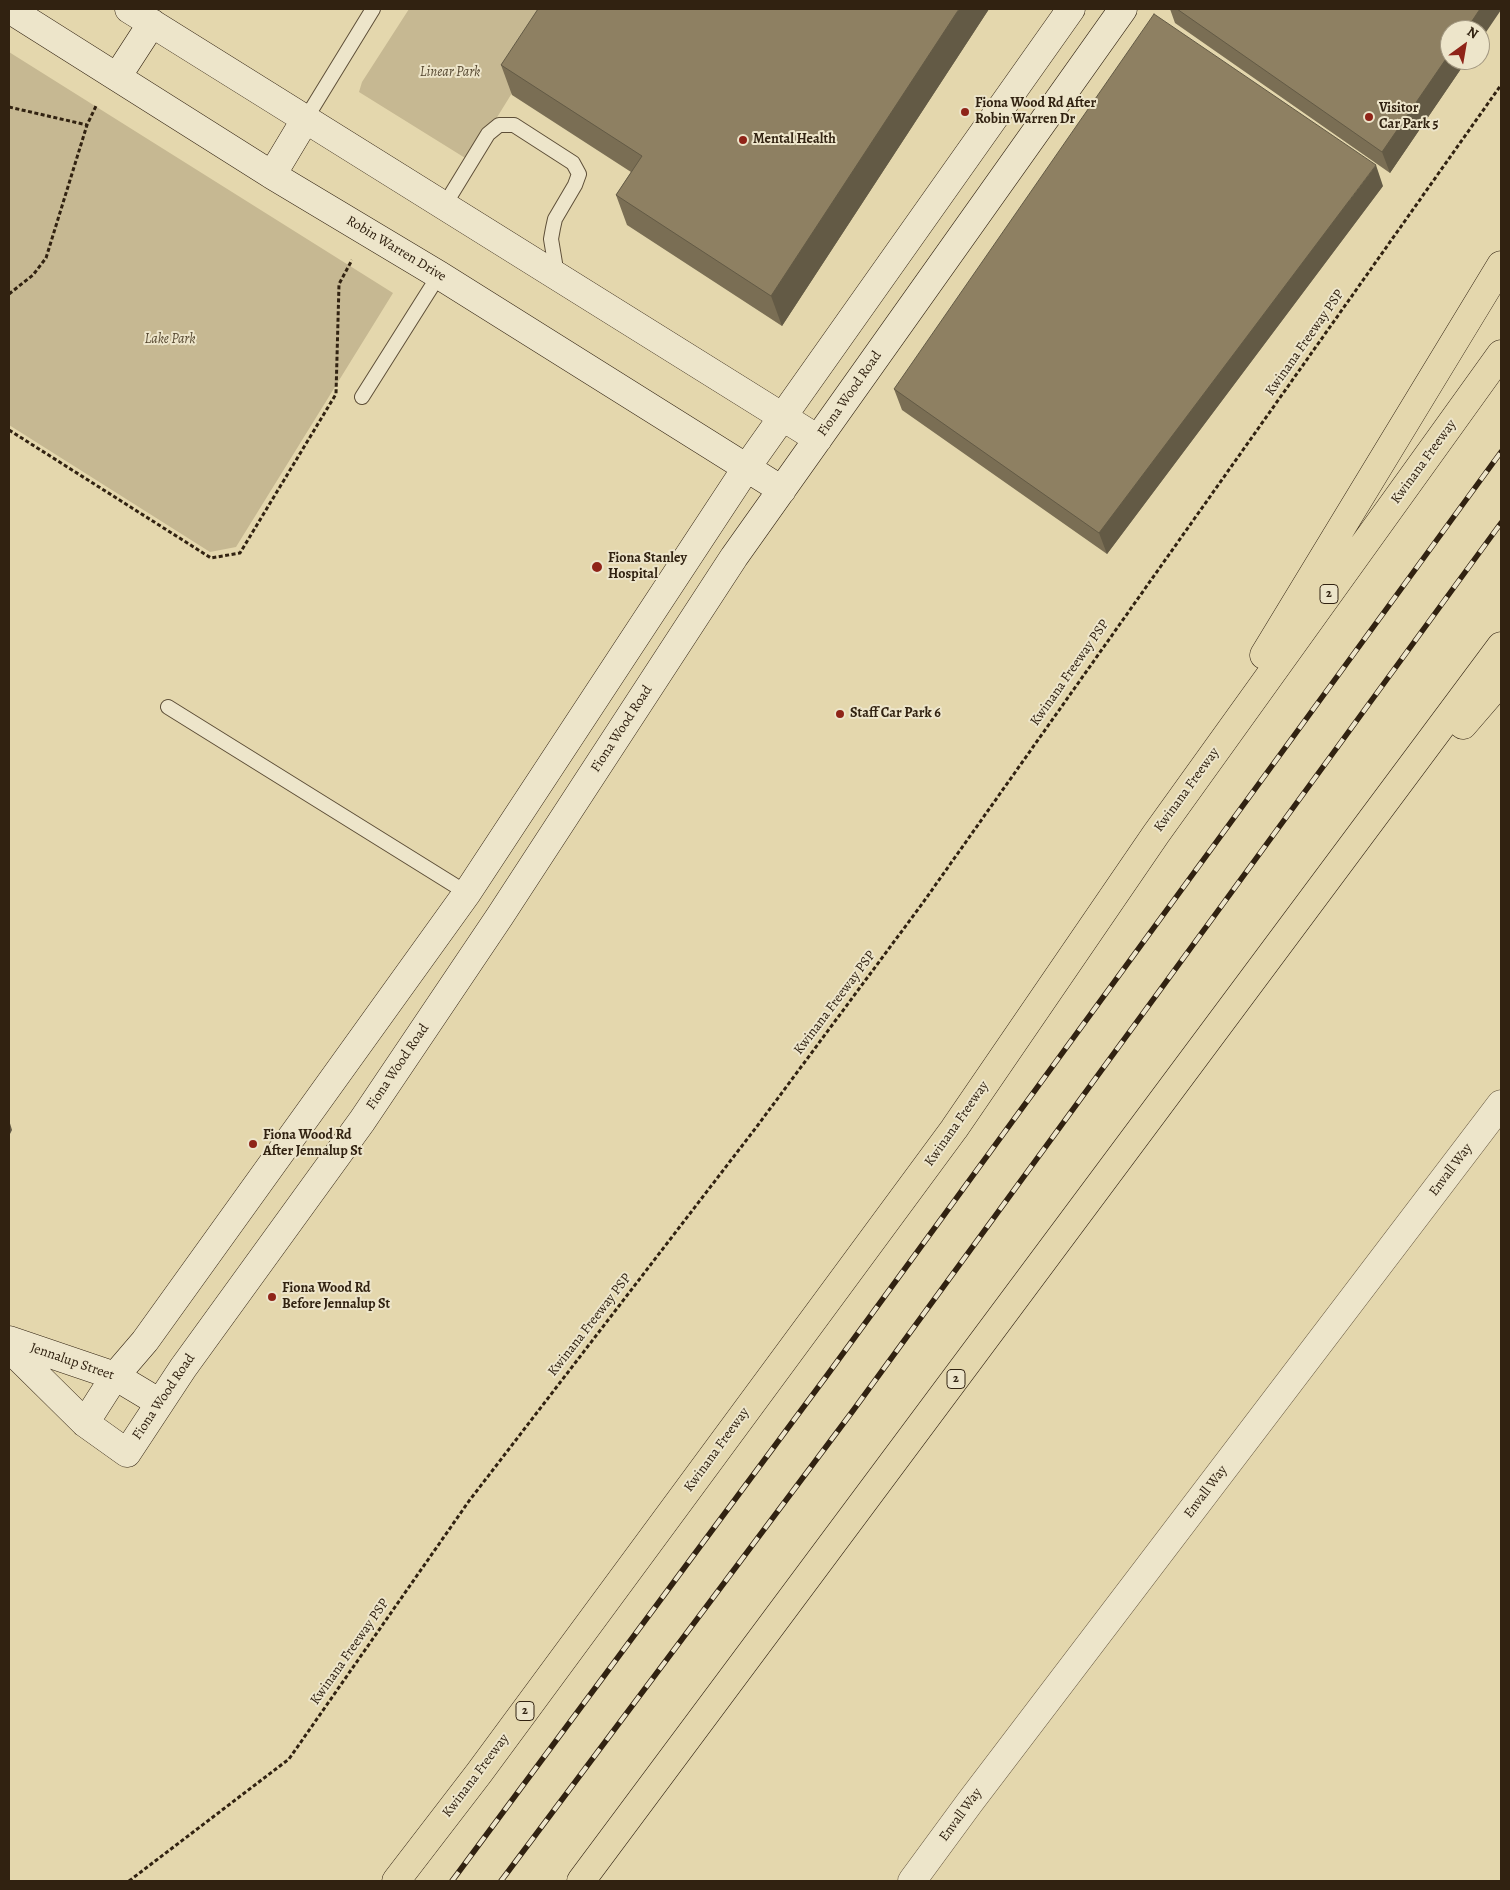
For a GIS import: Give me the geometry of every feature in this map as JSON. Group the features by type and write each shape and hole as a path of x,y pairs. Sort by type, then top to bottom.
{"highway":[{"path":"1156,834 1501,265"},
{"name":"Kwinana Freeway","path":"396,1881 479,1774 954,1129 1156,834 1501,354"},
{"name":"2","path":"581,1881 1331,877 1501,646"},
{"path":"1331,877 1501,681"}],"street":[{"name":"Robin Warren Drive","path":"9,9 272,175 439,275 782,490"},
{"path":"85,1423 115,1376 145,1341 467,893 747,467 1071,9"},
{"name":"Fiona Wood Road","path":"127,1453 183,1368 362,1121 500,916 734,558 1123,9"},
{"path":"117,77 147,13 305,120 818,439"},
{"path":"272,175 305,120"},
{"path":"467,893 500,916"},
{"name":"Envall Way","path":"912,1881 970,1802 1501,1104"},
{"name":"Jennalup Street","path":"9,1340 115,1376 160,1403"},
{"name":"Jennalup Street","path":"9,1348 85,1423 127,1453"}],"lane":[{"path":"305,120 373,9"},
{"path":"444,206 488,134 499,125 514,125 573,163 579,174 575,185 555,219 550,239 557,276"},
{"path":"362,397 439,275"},
{"path":"168,707 467,893"}],"path":[{"name":"Kwinana Freeway PSP","path":"128,1881 289,1759 469,1502 758,1125 922,904 1501,85"},
{"path":"9,294 33,275 46,258 87,125 96,106"},
{"path":"9,107 87,125"},
{"path":"9,430 211,558 240,553 336,394 339,284 353,259"}],"green space":[{"name":"Linear Park","path":"409,9 564,9 470,161 359,92 362,82"},
{"name":"Lake Park","path":"9,52 393,293 236,547 210,552 9,425"}],"building":[{"name":"Mental Health","path":"538,9 959,9 771,296 616,195 642,156 501,65"},
{"name":"Visitor Car Park 5","path":"1177,9 1480,9 1473,20 1440,20 1440,68 1382,152"},
{"path":"1154,14 1376,165 1099,533 894,389"}],"railway":[{"path":"452,1881 828,1374 1501,452"},
{"path":"501,1881 852,1412 1501,523"}],"place":[{"name":"Fiona Wood Rd After Robin Warren Dr","path":"965,112"},
{"name":"Visitor Car Park 5","path":"1369,117"},
{"name":"Mental Health","path":"743,140"},
{"name":"Fiona Stanley Hospital","path":"597,567"},
{"name":"Staff Car Park 6","path":"840,714"},
{"name":"Fiona Wood Rd After Jennalup St","path":"253,1144"},
{"name":"Fiona Wood Rd Before Jennalup St","path":"272,1297"}]}
